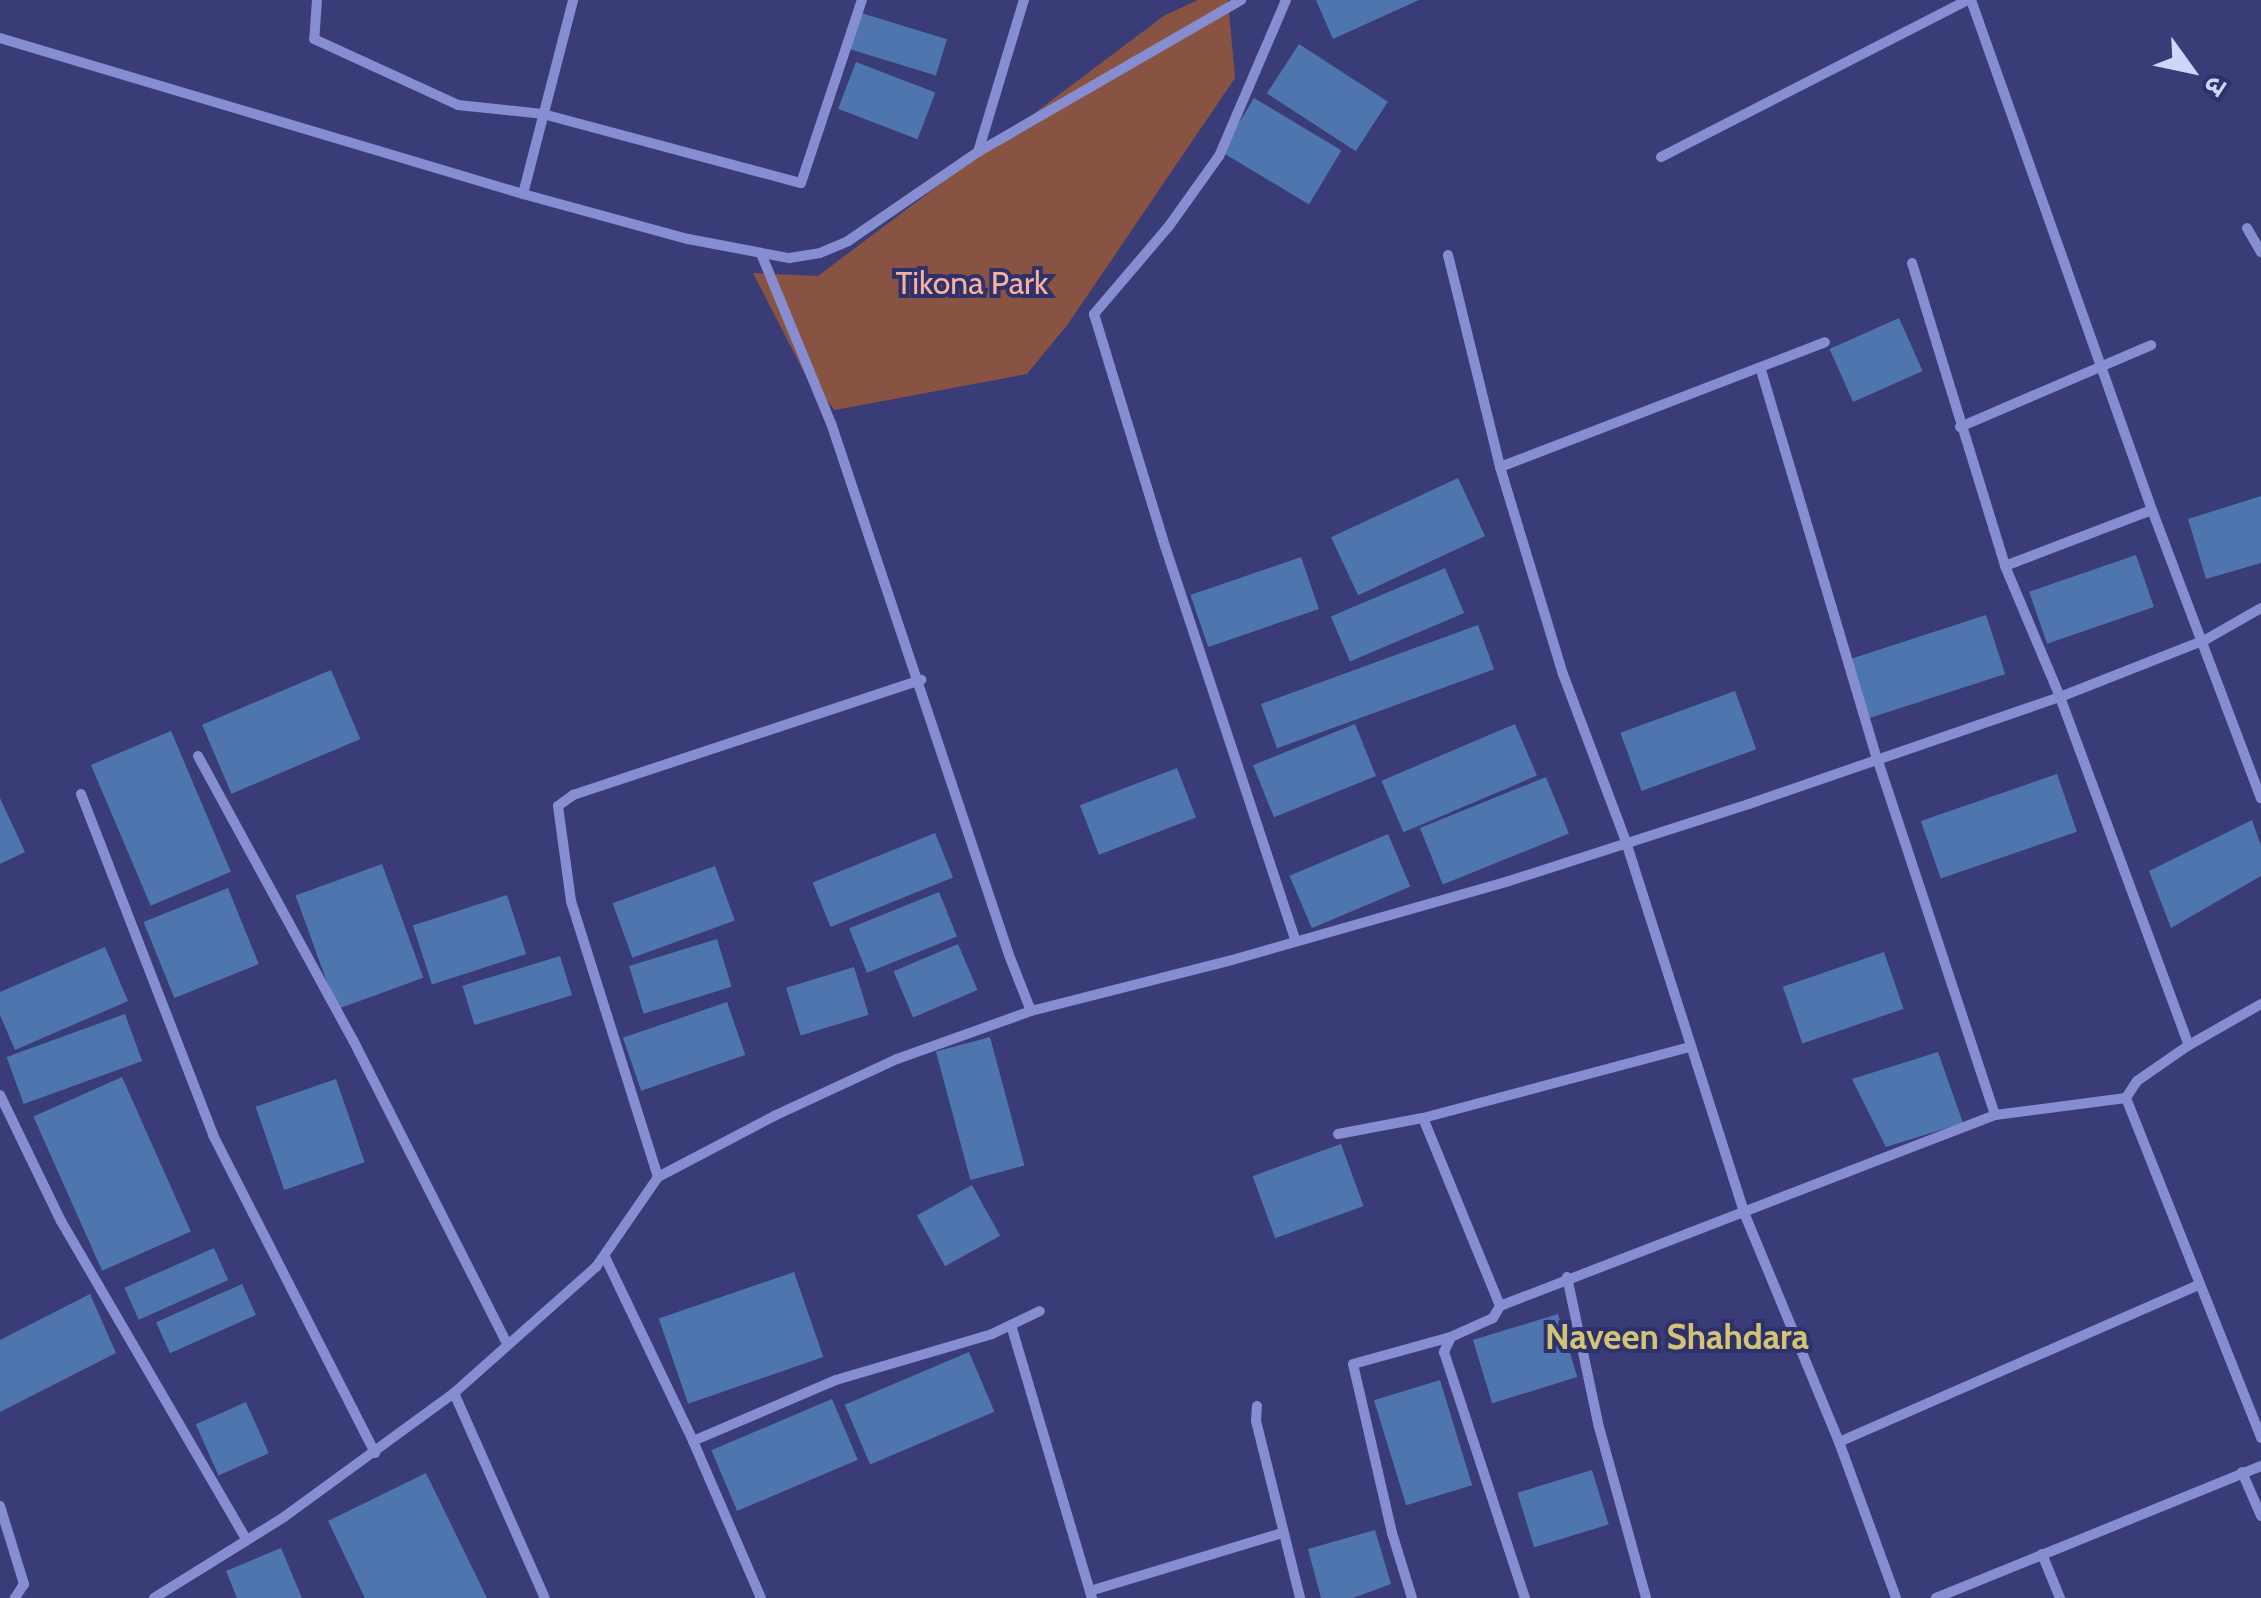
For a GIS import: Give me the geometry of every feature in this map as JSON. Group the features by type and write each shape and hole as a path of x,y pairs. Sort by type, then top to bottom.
{"street":[{"path":"318,0 314,39 458,105 543,114 801,183 862,0"},
{"path":"523,194 573,0"},
{"path":"978,152 1024,0"},
{"path":"0,38 523,194 762,256 789,258 820,253 848,240 978,152 1241,0"},
{"path":"1286,0 1218,156 1169,226 1094,314 1163,540 1295,938"},
{"path":"1661,157 1969,0 2104,364 2152,510 2205,640 2261,798"},
{"path":"2248,228 2261,252"},
{"path":"1448,254 1500,467 1563,674 1626,842 1745,1216 1840,1442 1896,1598"},
{"path":"762,256 831,423 920,680 1008,955 1031,1010"},
{"path":"1912,264 2004,566 2060,697 2190,1045"},
{"path":"1500,467 1761,370 1825,342"},
{"path":"1960,427 2151,346"},
{"path":"1761,370 1877,758 1996,1115"},
{"path":"2004,566 2152,510"},
{"path":"154,1598 376,1453 454,1393 605,1257 658,1177 774,1116 898,1060 1031,1010 1232,960 1295,938 1509,881 2060,697 2205,640 2261,608"},
{"path":"658,1177 570,900 558,806 592,788 920,680"},
{"path":"198,756 353,1040 507,1344"},
{"path":"81,794 213,1135 376,1453"},
{"path":"1412,1598 1392,1533 1353,1364 1451,1337 1493,1318 1500,1306 1567,1276 1745,1216 1996,1115 2126,1098 2138,1082 2190,1045 2261,1004"},
{"path":"1338,1134 1423,1118 1689,1047"},
{"path":"0,1095 61,1221 247,1540"},
{"path":"2126,1098 2261,1438"},
{"path":"1423,1118 1500,1306"},
{"path":"605,1257 693,1440 761,1598"},
{"path":"1567,1276 1600,1428 1646,1598"},
{"path":"1840,1442 2198,1284"},
{"path":"693,1440 836,1380 1011,1326 1040,1311"},
{"path":"1011,1326 1091,1594 1282,1533"},
{"path":"1451,1337 1444,1352 1525,1598"},
{"path":"454,1393 545,1598"},
{"path":"1257,1406 1256,1420 1300,1598"},
{"path":"1936,1598 2261,1466"},
{"path":"2242,1472 2261,1516"},
{"path":"0,1506 24,1584 15,1598"},
{"path":"2042,1554 2060,1598"}],"green space":[{"name":"Tikona Park","path":"1198,0 1228,0 1235,78 1068,324 1027,374 835,410 809,382 753,273 818,276 1165,15"}],"building":[{"path":"1316,0 1419,0 1333,39"},
{"path":"858,12 947,39 936,76 847,48"},
{"path":"1299,44 1388,102 1356,151 1267,93"},
{"path":"856,62 935,92 917,139 838,109"},
{"path":"1254,98 1341,151 1309,205 1222,152"},
{"path":"1899,318 1923,371 1853,402 1830,349"},
{"path":"1458,478 1485,536 1358,595 1331,537"},
{"path":"2261,496 2261,563 2206,579 2188,519"},
{"path":"2136,555 2154,607 2047,644 2029,592"},
{"path":"1301,557 1319,609 1208,647 1190,595"},
{"path":"1445,568 1464,613 1350,662 1331,616"},
{"path":"1986,615 2005,674 1867,719 1848,660"},
{"path":"1478,625 1494,669 1277,748 1261,704"},
{"path":"331,670 360,739 231,794 202,725"},
{"path":"1735,691 1756,749 1642,791 1620,733"},
{"path":"1355,724 1376,776 1274,817 1253,765"},
{"path":"1515,724 1537,776 1403,832 1382,781"},
{"path":"171,731 231,872 151,906 91,765"},
{"path":"1177,768 1196,817 1099,855 1080,805"},
{"path":"2057,774 2077,832 1941,879 1921,821"},
{"path":"1546,777 1569,834 1443,885 1420,828"},
{"path":"0,798 25,852 0,864"},
{"path":"2252,820 2261,846 2261,876 2171,928 2149,871"},
{"path":"935,833 953,878 831,927 813,882"},
{"path":"1388,834 1410,886 1312,928 1290,876"},
{"path":"382,864 423,978 337,1009 296,895"},
{"path":"715,866 735,921 632,958 613,903"},
{"path":"228,888 259,964 174,998 144,922"},
{"path":"939,892 957,937 867,973 849,928"},
{"path":"507,895 526,954 432,985 413,926"},
{"path":"717,939 732,987 644,1014 629,966"},
{"path":"958,944 978,990 913,1017 894,971"},
{"path":"105,947 128,1001 15,1050 0,1015 0,992"},
{"path":"1884,952 1904,1009 1802,1044 1783,987"},
{"path":"560,956 572,995 474,1025 462,986"},
{"path":"854,967 869,1015 801,1036 786,988"},
{"path":"727,1002 745,1055 641,1091 623,1038"},
{"path":"125,1014 142,1061 24,1104 7,1057"},
{"path":"990,1037 1024,1165 970,1180 936,1051"},
{"path":"1938,1052 1963,1123 1886,1147 1852,1079"},
{"path":"122,1077 191,1231 102,1271 33,1116"},
{"path":"336,1079 365,1162 284,1190 256,1107"},
{"path":"1341,1144 1364,1206 1275,1238 1253,1176"},
{"path":"972,1185 1000,1236 945,1266 917,1216"},
{"path":"214,1248 228,1280 139,1320 124,1288"},
{"path":"794,1272 823,1357 688,1404 659,1319"},
{"path":"242,1284 256,1315 170,1353 156,1322"},
{"path":"90,1294 116,1353 0,1412 0,1340"},
{"path":"1558,1314 1577,1377 1492,1403 1473,1340"},
{"path":"969,1352 994,1412 870,1465 845,1405"},
{"path":"1440,1380 1472,1485 1406,1505 1374,1400"},
{"path":"832,1399 858,1460 737,1511 711,1450"},
{"path":"246,1402 269,1453 219,1476 196,1424"},
{"path":"1592,1470 1609,1525 1534,1547 1517,1493"},
{"path":"426,1473 487,1598 365,1598 328,1521"},
{"path":"1375,1530 1391,1584 1353,1598 1321,1598 1308,1549"},
{"path":"281,1548 302,1598 237,1598 226,1571"}],"district":[{"name":"Naveen Shahdara","path":"1677,1337"}]}
